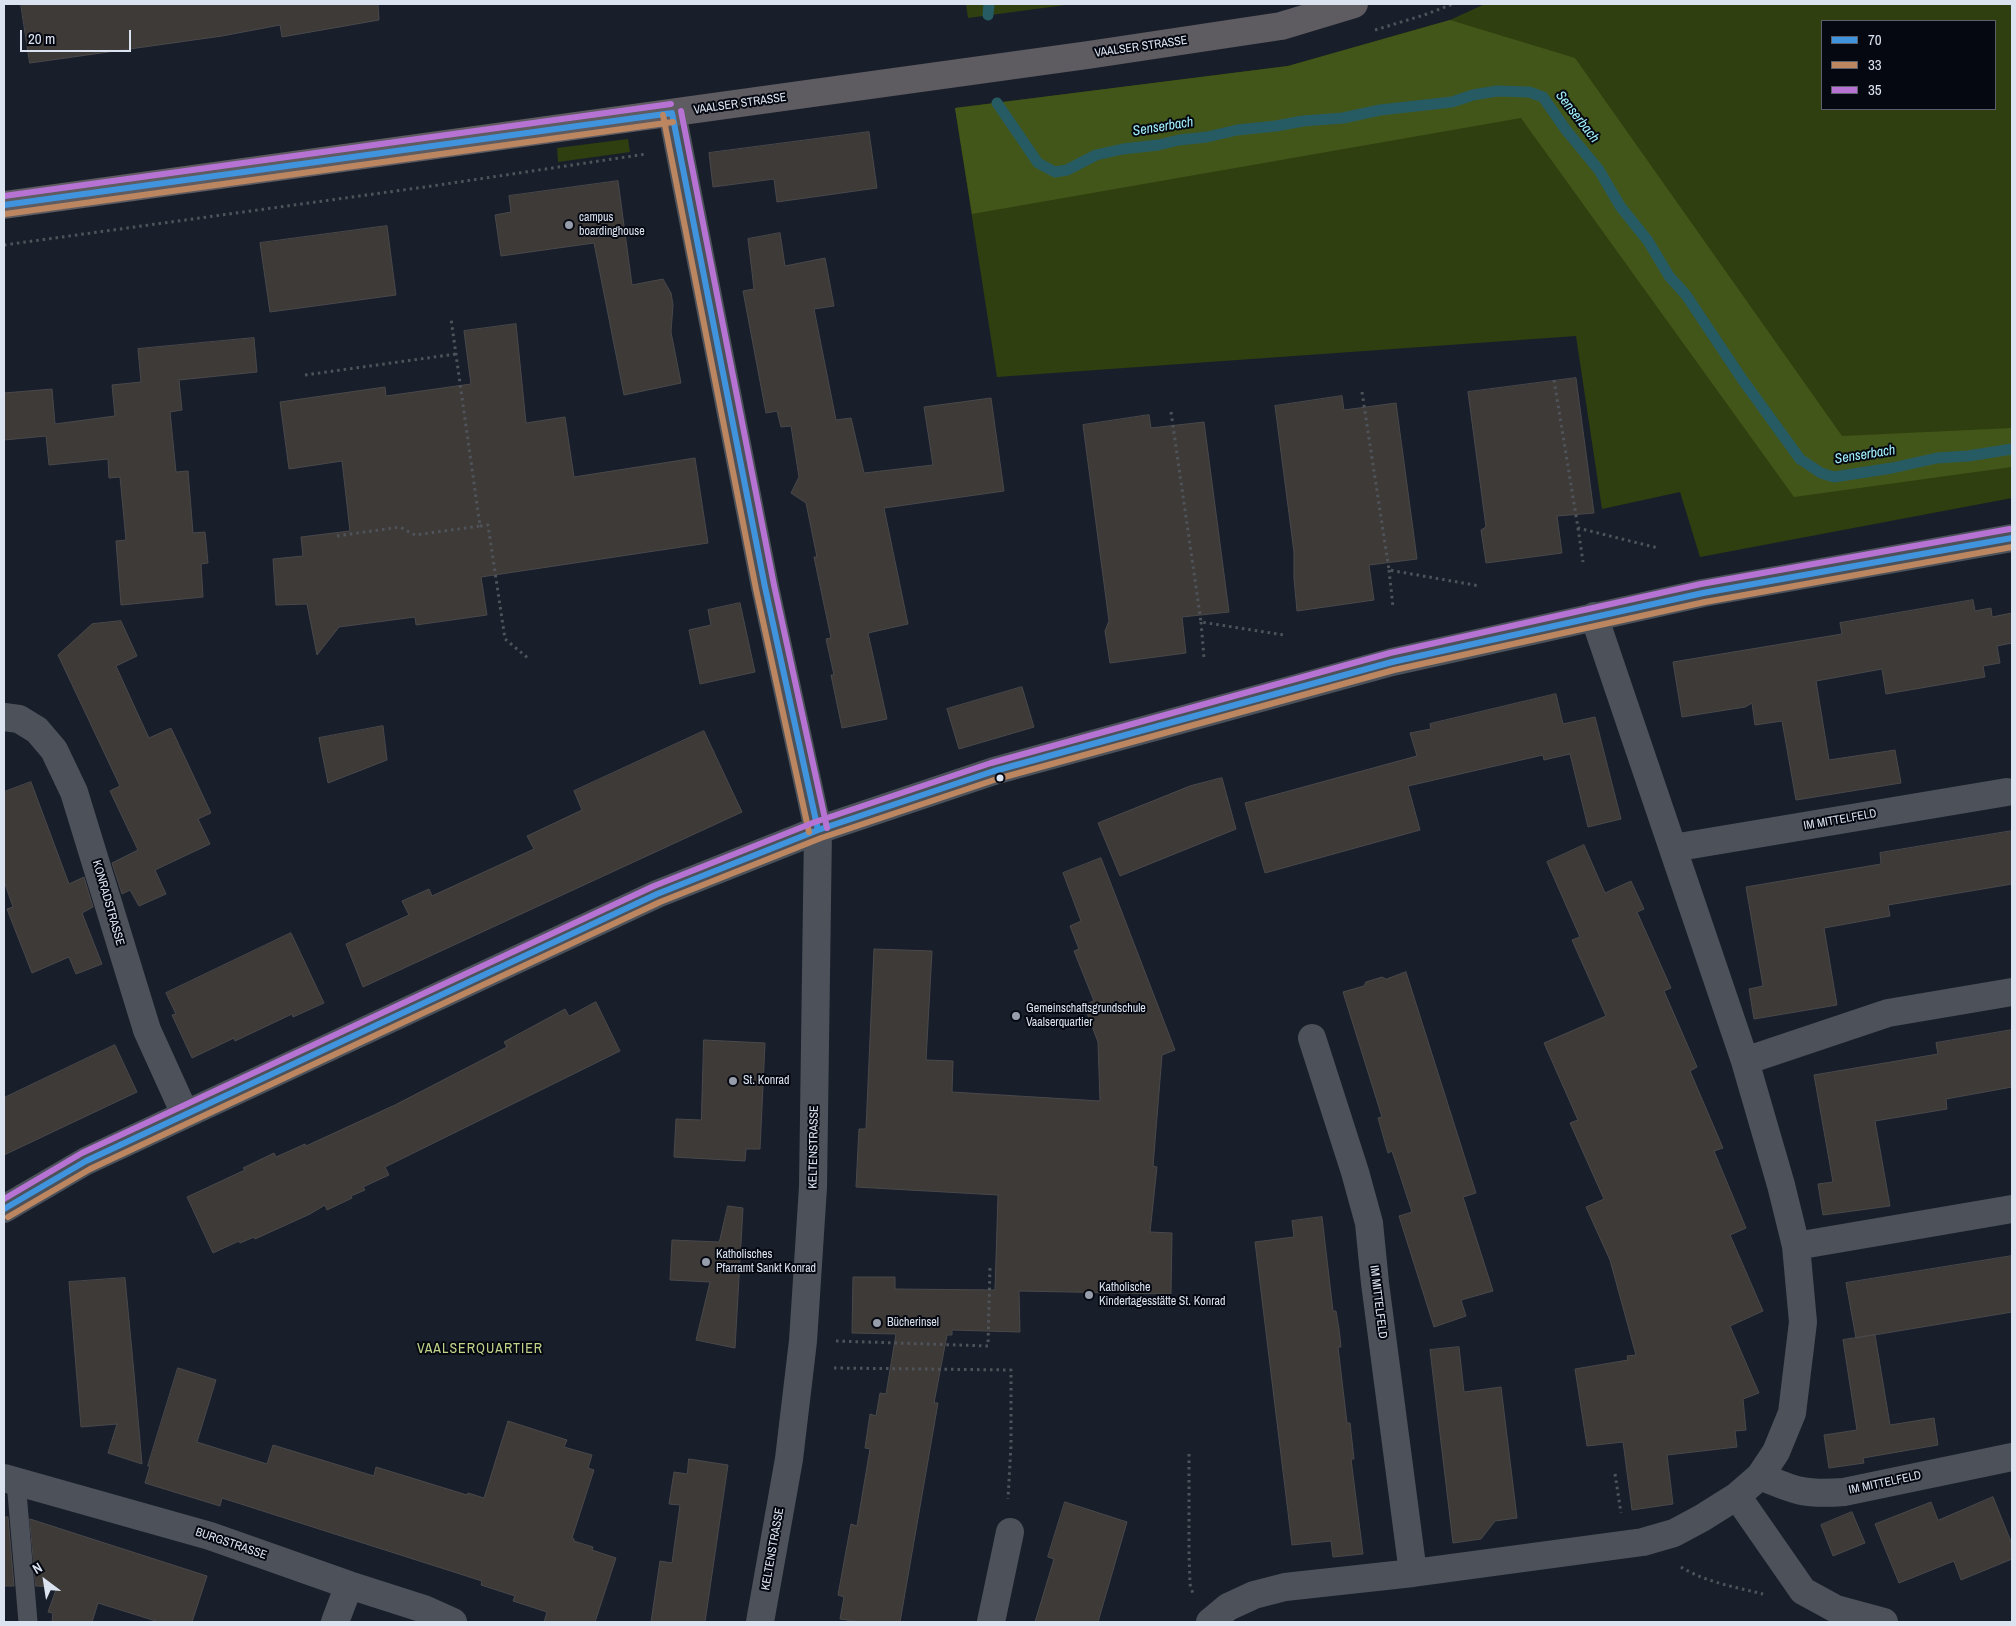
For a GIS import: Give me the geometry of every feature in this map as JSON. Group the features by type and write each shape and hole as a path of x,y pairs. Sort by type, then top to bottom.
{"main road":[{"name":"VAALSER STRASSE","path":"4,205 672,113 1281,26 1354,4"}],"street":[{"name":"KELTENSTRASSE","path":"672,113 765,587 818,830 813,1187 803,1341 789,1459 760,1622"},
{"path":"4,1209 86,1161 657,894 818,830 994,771 1392,662 1703,593 2012,538"},
{"path":"1202,1611 1228,1607 1254,1594 1284,1587 1413,1573 1643,1542 1674,1533 1737,1496 1760,1476 1776,1452 1792,1413 1803,1322 1796,1246 1781,1185 1745,1061 1594,616"},
{"name":"KONRADSTRASSE","path":"4,717 19,719 37,730 54,750 70,783 84,819 146,1030 185,1114"},
{"name":"IM MITTELFELD","path":"1673,848 2007,792"},
{"path":"1745,1061 1888,1013 2012,992"},
{"name":"IM MITTELFELD","path":"1312,1038 1355,1172 1369,1223 1375,1283 1413,1573"},
{"path":"1796,1246 2012,1209"},
{"name":"IM MITTELFELD","path":"1760,1476 1794,1491 1817,1494 1844,1492 2012,1456"},
{"name":"BURGSTRASSE","path":"10,1480 210,1536 424,1609 453,1622"},
{"path":"1737,1496 1803,1592 1836,1609 1884,1622"},
{"path":"991,1622 1010,1532"},
{"path":"335,1622 349,1585"}],"lane":[{"path":"10,1480 28,1622"}],"path":[{"path":"4,246 642,155 679,142"},
{"path":"451,319 480,526"},
{"path":"305,376 456,354"},
{"path":"1554,380 1583,562"},
{"path":"1362,392 1393,607"},
{"path":"1171,412 1201,622 1204,658"},
{"path":"337,536 400,527 415,535 488,525 505,639 529,659"},
{"path":"1578,528 1658,548"},
{"path":"1388,570 1480,586"},
{"path":"1201,622 1284,634"},
{"path":"803,1341 988,1346 990,1266"},
{"path":"801,1368 1011,1370 1011,1445 1008,1504 1010,1532"},
{"path":"1189,1454 1188,1554 1190,1584 1202,1611"},
{"path":"1643,1542 1692,1573 1718,1582 1764,1594 1803,1592"}],"green space":[{"path":"966,4 1073,4 968,18"},
{"path":"1485,4 2012,4 2012,498 1700,557 1680,492 1602,509 1576,336 997,377 955,108 1288,66 1450,20"},
{"path":"1450,20 1575,58 1842,436 2012,428 2012,467 1794,497 1521,118 972,214 955,108 1288,66"},
{"path":"628,139 630,152 558,162 557,148"}],"building":[{"path":"21,4 378,4 379,20 282,37 280,25 222,36 30,63"},
{"path":"869,132 877,188 777,202 774,179 713,187 709,153"},
{"path":"618,181 632,285 663,279 671,293 673,305 671,332 681,383 624,395 594,243 501,256 495,215 511,212 509,196"},
{"path":"387,226 396,295 270,312 260,243"},
{"path":"780,233 785,266 825,258 834,306 814,309 836,420 851,418 864,473 933,465 924,407 991,398 1004,491 884,508 908,624 868,633 887,719 842,728 831,675 834,675 826,639 831,638 814,557 817,557 806,503 791,493 799,477 791,426 781,427 777,411 766,413 743,291 754,289 748,239"},
{"path":"516,324 526,423 565,417 574,477 695,458 708,543 481,577 487,615 416,625 415,617 339,627 317,655 307,604 276,605 273,559 303,556 301,537 350,531 342,461 289,469 280,402 385,387 386,396 471,384 464,331"},
{"path":"254,338 257,372 179,380 182,410 170,412 176,472 188,471 193,533 205,532 208,563 201,564 203,597 121,605 116,541 126,540 120,477 109,478 108,459 49,465 46,436 4,440 4,393 52,389 55,424 115,416 112,385 141,382 138,349"},
{"path":"1576,378 1594,513 1557,516 1562,553 1486,563 1481,530 1486,527 1468,392"},
{"path":"1342,396 1344,410 1396,403 1417,559 1369,565 1374,600 1297,611 1294,552 1275,406"},
{"path":"1149,415 1151,428 1204,422 1229,612 1182,617 1186,653 1110,663 1105,631 1109,621 1083,425"},
{"path":"1973,600 1975,611 1991,608 1992,617 2012,613 2012,643 1997,646 2000,663 1983,666 1985,677 1886,694 1882,669 1816,681 1829,760 1895,750 1901,783 1796,800 1782,721 1755,725 1752,703 1745,707 1682,717 1673,662 1842,634 1840,623"},
{"path":"740,603 755,672 700,684 689,630 711,625 708,610"},
{"path":"121,621 137,656 116,666 149,738 171,728 211,813 198,819 210,844 155,870 166,894 139,906 130,890 122,894 112,863 138,850 110,791 120,786 58,655 92,624"},
{"path":"1022,687 1034,727 959,749 947,709"},
{"path":"1556,694 1563,724 1595,717 1621,819 1588,827 1570,754 1544,760 1543,755 1408,786 1420,830 1265,873 1245,803 1417,756 1410,733 1431,729 1430,724"},
{"path":"383,726 387,760 328,783 319,738"},
{"path":"704,731 742,812 363,987 346,944 409,915 402,901 429,889 432,896 534,849 527,836 582,810 574,791"},
{"path":"1222,778 1236,829 1120,876 1098,823 1190,786"},
{"path":"31,782 69,884 84,877 93,907 82,913 102,964 76,974 69,957 32,973 7,909 13,907 4,881 4,792"},
{"path":"2012,831 2012,884 1888,905 1890,916 1824,928 1837,1005 1754,1019 1749,989 1763,986 1746,887 1881,864 1880,853"},
{"path":"1584,845 1605,893 1631,881 1644,909 1637,912 1671,988 1664,991 1697,1067 1690,1071 1723,1148 1714,1151 1746,1228 1730,1235 1763,1311 1730,1326 1759,1393 1743,1399 1746,1430 1735,1431 1737,1447 1667,1455 1673,1504 1632,1510 1623,1442 1587,1446 1575,1369 1628,1360 1627,1356 1636,1355 1610,1260 1586,1207 1604,1199 1570,1123 1578,1120 1544,1043 1606,1016 1572,940 1580,937 1547,862"},
{"path":"1101,858 1175,1050 1162,1055 1153,1166 1157,1167 1150,1232 1172,1233 1171,1294 1019,1291 1020,1332 952,1330 952,1335 947,1335 934,1403 938,1403 900,1622 860,1622 840,1619 844,1597 838,1595 851,1524 857,1526 870,1449 865,1448 870,1414 876,1416 880,1393 886,1394 896,1334 852,1333 853,1277 895,1277 895,1289 995,1290 998,1195 856,1187 859,1129 866,1129 874,949 932,951 926,1060 953,1061 952,1092 1100,1101 1098,1042 1084,1005 1094,1001 1074,951 1079,949 1070,926 1081,921 1063,873"},
{"path":"291,933 324,1003 293,1017 292,1014 235,1041 234,1038 192,1058 172,1015 176,1014 166,993"},
{"path":"1406,972 1476,1193 1463,1197 1493,1291 1461,1300 1466,1316 1434,1327 1399,1216 1412,1212 1392,1151 1388,1153 1378,1118 1382,1117 1343,992 1364,986 1366,982 1382,977 1386,979"},
{"path":"596,1002 620,1051 385,1167 389,1175 363,1187 365,1190 351,1196 352,1198 327,1210 325,1205 310,1214 255,1239 254,1237 240,1243 239,1241 213,1253 187,1197 245,1170 243,1168 274,1153 276,1157 305,1144 306,1146 395,1105 507,1047 504,1042 565,1009 569,1016"},
{"path":"2012,1030 2012,1087 1946,1099 1947,1109 1875,1121 1890,1206 1823,1215 1818,1184 1833,1182 1814,1075 1938,1054 1936,1043"},
{"name":"St. Konrad","path":"704,1040 765,1043 760,1149 746,1149 745,1161 674,1157 676,1119 701,1120"},
{"path":"115,1045 137,1092 4,1155 4,1098"},
{"path":"728,1206 743,1208 735,1348 696,1340 710,1282 670,1280 672,1240 719,1242"},
{"path":"1322,1217 1333,1311 1336,1311 1339,1329 1341,1347 1338,1347 1347,1423 1350,1423 1354,1459 1351,1459 1363,1554 1333,1557 1331,1541 1292,1545 1255,1242 1294,1237 1292,1221"},
{"path":"2012,1256 2012,1312 1856,1338 1846,1283"},
{"path":"125,1278 142,1464 108,1453 117,1424 81,1427 69,1282"},
{"path":"1875,1335 1890,1425 1934,1418 1938,1445 1863,1458 1864,1463 1829,1468 1824,1435 1857,1430 1843,1340"},
{"path":"1459,1347 1464,1392 1501,1387 1517,1518 1495,1521 1481,1539 1453,1543 1430,1350"},
{"path":"178,1368 216,1380 197,1442 267,1464 273,1445 374,1476 376,1467 467,1495 468,1493 484,1498 508,1421 567,1440 564,1447 592,1455 588,1468 594,1470 572,1538 574,1541 593,1547 592,1550 616,1558 595,1622 544,1622 547,1612 513,1601 515,1596 481,1585 482,1581 222,1498 220,1506 145,1483 150,1466 148,1466"},
{"path":"689,1459 728,1465 705,1622 651,1622 660,1561 672,1563 680,1505 669,1504 674,1472 687,1474"},
{"path":"1993,1497 2012,1544 2012,1559 1961,1580 1954,1561 1899,1583 1875,1524 1931,1502 1938,1520"},
{"path":"1065,1502 1127,1522 1098,1622 1035,1622 1054,1559 1048,1557"},
{"path":"1852,1512 1865,1543 1833,1556 1821,1525"},
{"path":"4,1517 8,1517 14,1586 4,1586"},
{"path":"30,1519 207,1576 192,1622 159,1622 98,1603 92,1622 52,1622 53,1613 48,1612 57,1587 36,1586"}],"waterway":[{"name":"Senserbach","path":"988,15 989,4"},
{"name":"Senserbach","path":"997,103 1038,163 1055,172 1067,170 1096,155 1123,149 1207,137 1237,130 1303,121 1343,118 1380,110 1452,102 1473,95 1497,91 1529,92 1543,97 1566,130 1599,170 1620,206 1648,241 1669,276 1686,295 1742,379 1800,459 1821,473 1834,477 1892,468 1937,458 1968,456 2012,449"}],"transit line":[{"name":"35","path":"4,196 671,104"},
{"name":"35","path":"681,111 774,585 827,828"},
{"name":"70","path":"672,113 765,587 818,830"},
{"name":"70","path":"4,205 672,113"},
{"name":"33","path":"663,115 756,589 809,832"},
{"name":"33","path":"5,214 673,122"},
{"name":"35","path":"4,1199 82,1153 654,886 815,822 991,763 1390,653 1701,584 2010,529"},
{"name":"70","path":"4,1209 86,1161 657,894 818,830 994,771 1392,662 1703,593 2012,538"},
{"name":"33","path":"8,1217 90,1169 660,902 821,838 997,779 1394,670 1705,602 2012,547"}],"place":[{"name":"campus boardinghouse","path":"569,225"},
{"name":"Gemeinschaftsgrundschule Vaalserquartier","path":"1016,1016"},
{"name":"St. Konrad","path":"733,1081"},
{"name":"Katholisches Pfarramt Sankt Konrad","path":"706,1262"},
{"name":"Katholische Kindertagesstätte St. Konrad","path":"1089,1295"},
{"name":"Bücherinsel","path":"877,1323"}],"district":[{"name":"VAALSERQUARTIER","path":"480,1349"}]}
